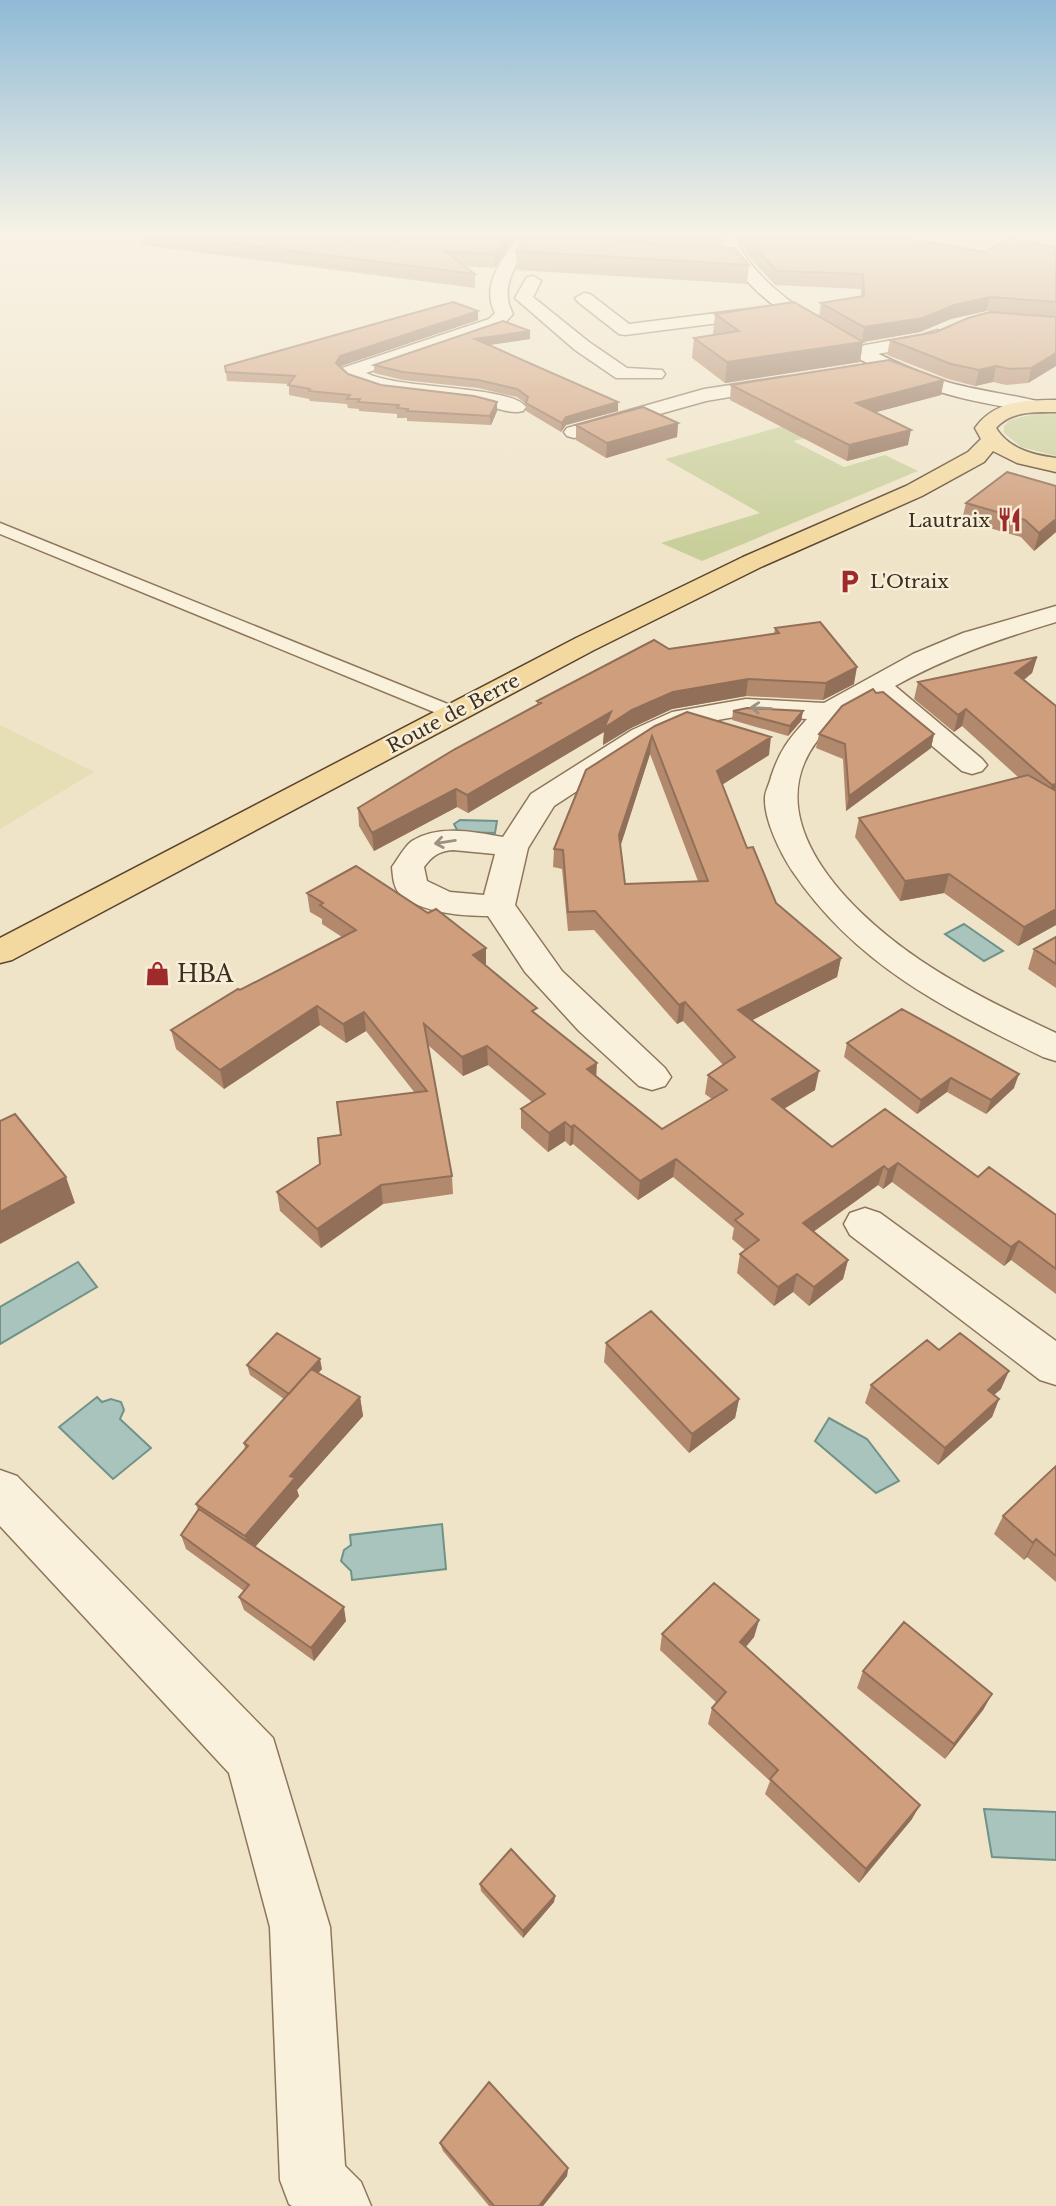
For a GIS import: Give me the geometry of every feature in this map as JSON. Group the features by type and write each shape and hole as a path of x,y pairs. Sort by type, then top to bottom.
{"main road":[{"path":"1052,464 1013,454 991,440 985,428 991,418 1009,410 1056,406"},
{"name":"Route de Berre","path":"0,952 708,582 914,491 976,457 991,440"},
{"name":"Route de Berre","path":"914,491 1021,464 1052,464"}],"street":[{"path":"447,339 349,372 360,379 390,387 494,398 516,407"},
{"path":"573,339 623,373 656,374"},
{"path":"841,339 892,366 949,390 991,418"},
{"path":"861,351 928,339"},
{"path":"858,371 892,366"},
{"path":"574,432 704,395 808,379"},
{"path":"949,390 1034,406"},
{"path":"682,718 770,743 922,660 972,639 1056,614"},
{"path":"877,685 972,765"},
{"path":"498,906 512,848 542,800 642,736 682,718 746,707 829,712"},
{"path":"770,743 793,849 821,889 858,929 907,968 965,1004 1056,1048"},
{"path":"498,906 459,905 427,898 411,886 408,867 424,847 448,840 478,841 512,848"},
{"path":"498,906 517,930 537,963 557,986 652,1077"},
{"path":"865,1224 1056,1366"},
{"path":"0,1492 253,1758 300,1927 313,2180 337,2206"}],"lane":[{"path":"0,528 453,713"}],"shaded area":[{"path":"0,725 94,772 0,829"}],"green space":[{"path":"1039,413 1056,413 1056,456 1021,447 1004,433 1004,426 1010,420"},
{"path":"787,425 815,436 793,441 844,467 885,455 918,471 702,561 661,543 760,513 665,459"}],"water":[{"path":"460,820 497,821 495,833 458,832 454,824"},
{"path":"964,924 1003,951 984,961 945,934"},
{"path":"78,1262 97,1287 0,1344 0,1307"},
{"path":"97,1397 102,1402 111,1399 121,1402 124,1410 120,1419 151,1448 113,1479 59,1427"},
{"path":"829,1418 867,1439 899,1481 876,1493 815,1441"},
{"path":"442,1524 446,1569 352,1580 351,1571 341,1561 344,1550 351,1545 350,1535"},
{"path":"984,1809 1056,1812 1056,1860 992,1857"}],"building":[{"path":"321,339 392,339 340,356 336,363 348,374 381,385 474,396 497,402 490,416 407,411 408,409 397,408 399,405 358,402 360,399 347,399 350,395 309,391 310,389 288,385 295,376 226,372 225,366"},
{"path":"450,339 475,339 618,402 566,417 562,423 526,403 528,397 517,389 478,380 403,372 374,365"},
{"path":"695,339 858,339 863,342 727,362"},
{"path":"1056,339 1056,353 1031,368 1010,369 996,366 979,370 951,364 890,340"},
{"path":"889,360 944,380 856,403 911,430 849,445 731,385"},
{"path":"643,407 678,423 607,443 576,425"},
{"path":"1007,472 1056,486 1056,519 1039,533 1025,520 966,503"},
{"path":"820,622 857,667 826,683 748,679 673,692 632,710 604,728 611,712 467,795 456,789 372,833 358,808 455,749 541,703 537,701 654,640 669,649 779,633 775,628"},
{"path":"1037,657 1015,673 1056,706 1056,784 1052,785 966,709 958,715 918,682"},
{"path":"873,689 876,693 883,692 934,734 849,796 845,744 819,734 842,706"},
{"path":"747,708 803,711 790,726 733,711"},
{"path":"687,712 771,737 717,771 747,848 753,847 776,903 841,958 738,1010 819,1071 772,1099 832,1147 885,1109 978,1177 989,1167 1056,1215 1056,1269 1019,1241 1011,1247 898,1163 888,1170 884,1166 803,1223 848,1260 814,1287 797,1274 778,1287 740,1254 759,1240 735,1220 743,1214 676,1159 640,1181 574,1125 571,1127 565,1122 549,1133 521,1109 545,1094 487,1046 462,1057 424,1024 452,1176 381,1185 317,1229 277,1192 320,1164 318,1138 341,1135 337,1102 427,1091 364,1012 343,1024 317,1006 220,1070 171,1030 238,989 356,930 307,893 356,866 428,913 436,909 486,948 473,955 537,1008 532,1011 597,1063 587,1069 662,1129 727,1090 708,1075 735,1057 685,1002 679,1005 595,911 568,912 563,850 554,849 586,770 655,726","holes":["652,736 708,881 625,884 619,835"]},
{"path":"1028,775 1056,791 1056,909 1024,927 949,874 905,881 859,818"},
{"path":"1056,937 1056,964 1034,949"},
{"path":"902,1009 1019,1074 991,1100 951,1078 921,1100 847,1043"},
{"path":"15,1114 66,1177 0,1212 0,1121"},
{"path":"651,1311 739,1399 692,1434 606,1343"},
{"path":"277,1333 320,1359 289,1394 247,1365"},
{"path":"960,1333 1009,1371 988,1390 999,1399 945,1448 871,1385 927,1340 939,1350"},
{"path":"311,1369 360,1397 290,1476 295,1478 245,1536 196,1504 248,1446 244,1443"},
{"path":"1056,1466 1056,1556 1036,1539 1033,1543 1003,1516"},
{"path":"199,1509 344,1607 311,1648 239,1597 249,1585 181,1535"},
{"path":"714,1583 759,1620 740,1642 920,1805 866,1869 770,1779 778,1770 712,1708 726,1692 662,1634"},
{"path":"904,1622 992,1694 954,1744 863,1671"},
{"path":"511,1849 555,1896 523,1931 480,1884"},
{"path":"489,2082 568,2168 539,2206 494,2206 440,2143"}],"place":[{"name":"Lautraix","path":"1010,520"},
{"name":"L'Otraix","path":"850,581"},
{"name":"HBA","path":"157,974"}]}
